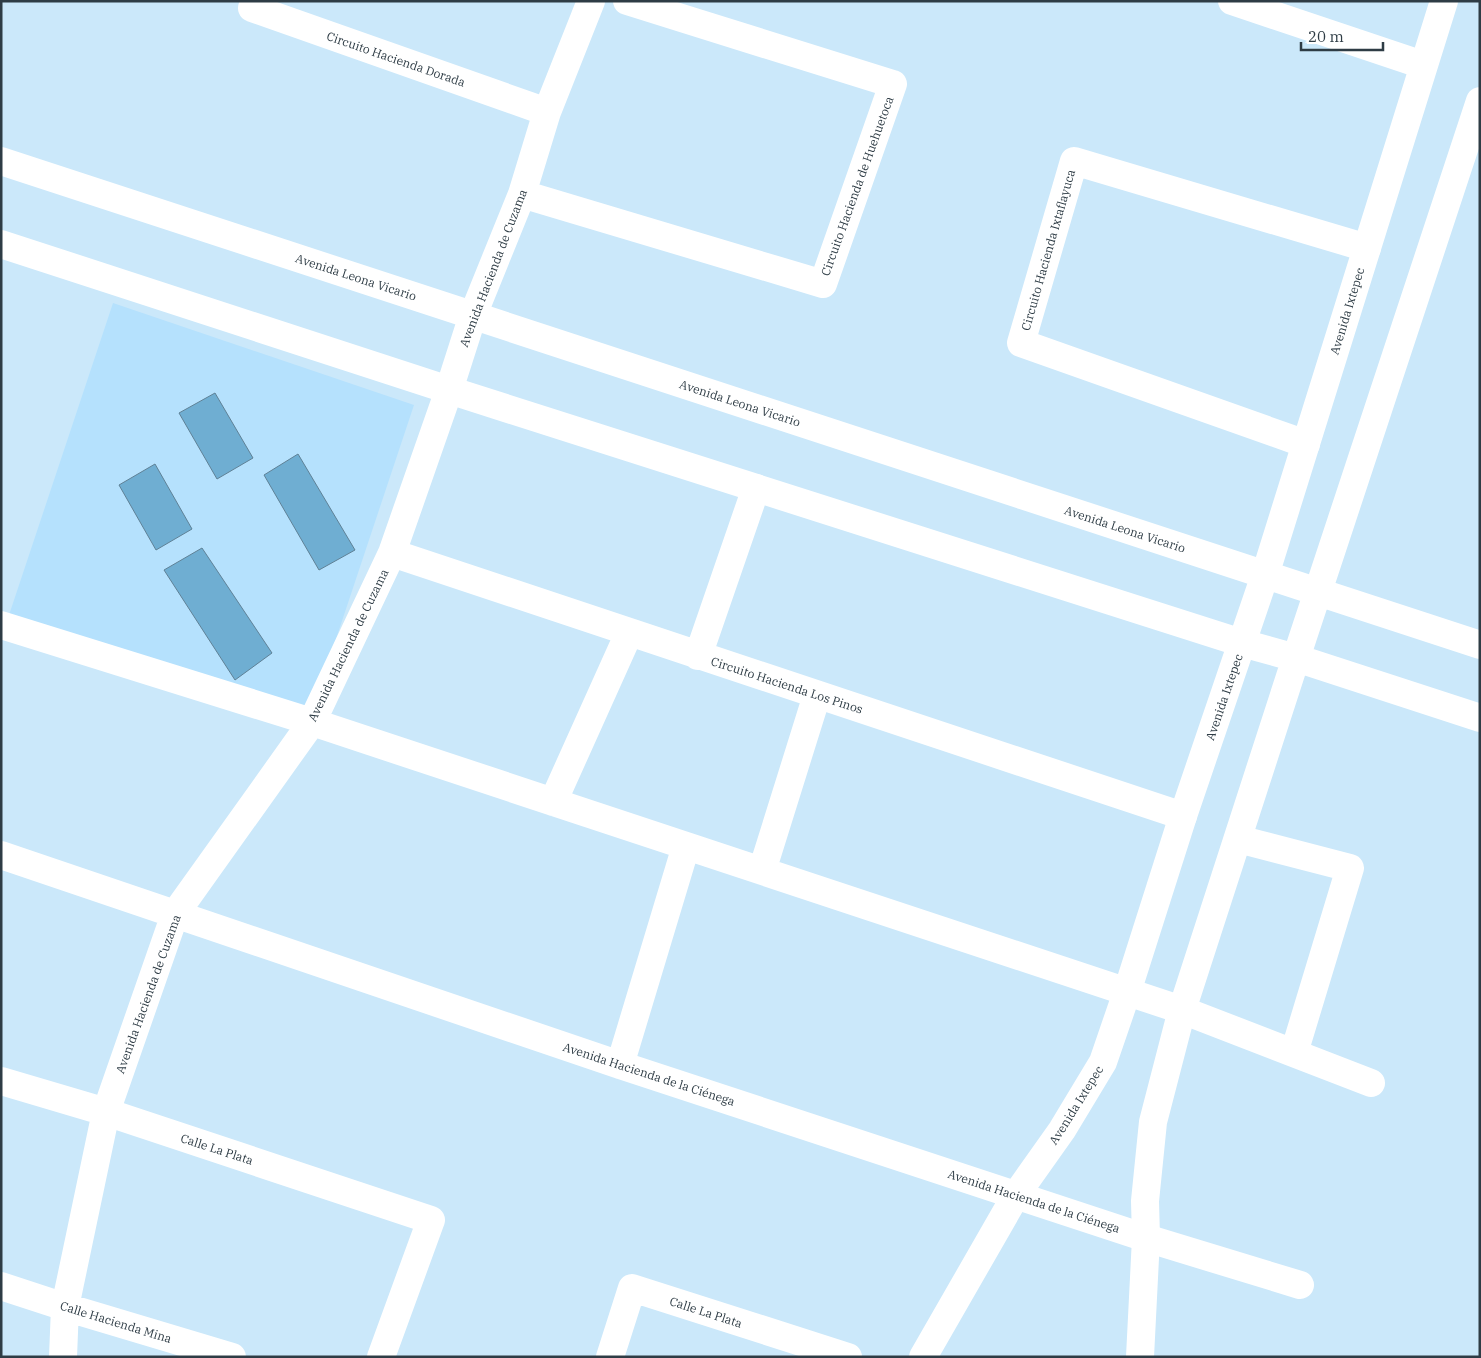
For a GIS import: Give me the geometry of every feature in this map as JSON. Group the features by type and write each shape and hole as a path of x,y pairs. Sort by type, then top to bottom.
{"street":[{"name":"Circuito Hacienda Dorada","path":"254,1 252,8 547,112"},
{"name":"Avenida Hacienda de Cuzama","path":"64,1357 65,1307 106,1112 175,914 312,722 392,553 473,316 522,194 547,112 591,1"},
{"name":"Circuito Hacienda de Huehuetoca","path":"522,194 823,284 893,84 627,1"},
{"path":"1232,1 1423,65"},
{"name":"Avenida Ixtepec","path":"923,1357 1016,1195 1062,1130 1103,1062 1183,816 1265,575 1444,1"},
{"path":"1140,1357 1146,1238 1145,1201 1153,1122 1182,1010 1480,101"},
{"name":"Avenida Leona Vicario","path":"1,161 1480,645"},
{"name":"Circuito Hacienda Ixtaflayuca","path":"1306,444 1021,343 1074,161 1367,248"},
{"path":"1,244 449,390 1480,718"},
{"path":"698,656 756,488"},
{"name":"Circuito Hacienda Los Pinos","path":"392,553 1183,816"},
{"path":"1,626 312,722 1182,1010 1371,1083"},
{"path":"552,802 629,633"},
{"path":"762,871 817,695"},
{"path":"1238,839 1350,868 1294,1053"},
{"path":"620,1065 686,846"},
{"name":"Avenida Hacienda de la Ciénega","path":"1,855 620,1065 1146,1238 1300,1285"},
{"name":"Calle La Plata","path":"1,1081 106,1112 431,1220 380,1357"},
{"name":"Calle Hacienda Mina","path":"1,1286 232,1357"},
{"name":"Calle La Plata","path":"610,1357 632,1288 848,1357"}],"shaded area":[{"path":"113,303 414,405 310,717 9,615"}],"building":[{"path":"215,393 253,458 217,479 179,413"},
{"path":"298,454 355,550 319,570 264,475"},
{"path":"155,464 192,529 156,550 119,485"},
{"path":"202,548 272,653 235,680 164,570"}]}
